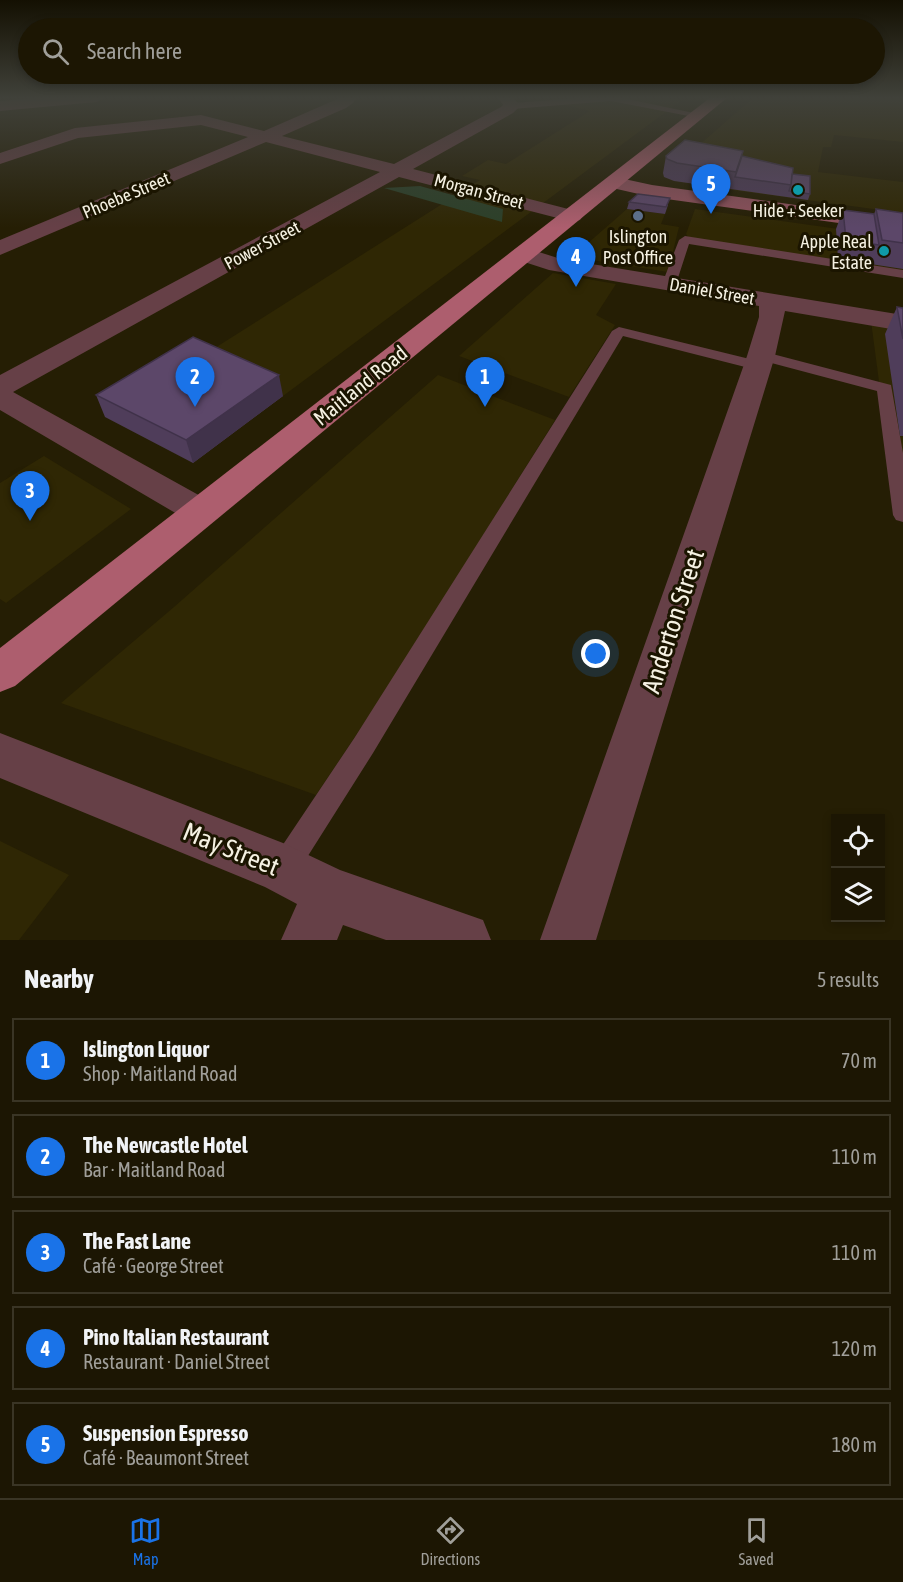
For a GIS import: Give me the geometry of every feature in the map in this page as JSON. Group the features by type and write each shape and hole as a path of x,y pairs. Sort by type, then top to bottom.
{"main road":[{"name":"Maitland Road","path":"0,673 667,141"},
{"path":"615,183 649,191 903,226"}],"street":[{"name":"Morgan Street","path":"0,159 52,141"},
{"name":"Phoebe Street","path":"0,248 255,141"},
{"name":"Morgan Street","path":"286,141 573,216"},
{"name":"Power Street","path":"0,387 399,170 445,141"},
{"name":"Daniel Street","path":"523,254 557,265 903,323"},
{"name":"Anderton Street","path":"568,940 759,361 772,316 772,302"},
{"path":"0,397 201,512"},
{"name":"May Street","path":"0,755 283,869 329,893 463,940"},
{"path":"309,940 329,893"}],"lane":[{"path":"669,284 685,240 903,274"},
{"path":"283,869 370,735 619,331 885,388 903,515"}],"shaded area":[{"path":"543,141 627,141 283,396 199,358 480,180 462,176 488,160 506,164"},
{"path":"704,141 833,141 831,147 823,147 818,172 903,182 903,213 732,190 664,177 663,173"},
{"path":"627,209 665,214 661,224 679,227 668,272 572,257"},
{"path":"695,209 903,238 903,271 689,238 686,234"},
{"path":"553,273 616,284 596,315 615,325 569,397 459,356"},
{"path":"871,321 903,327 903,505 895,503"},
{"path":"438,375 555,420 391,683 316,795 61,703 174,607"},
{"path":"44,456 131,509 6,603 0,599 0,483"},
{"path":"0,841 69,875 19,940 0,940"}],"green space":[{"path":"420,186 503,209 502,222 384,188"}],"building":[{"path":"684,141 743,151 736,172 677,163 667,159 666,156"},
{"path":"742,156 793,168 791,185 735,177"},
{"path":"792,174 810,176 810,194 789,191"},
{"path":"638,194 670,198 666,207 629,202"},
{"path":"876,209 903,213 903,243 882,240"},
{"path":"843,210 874,214 879,245 846,240"},
{"path":"897,307 903,308 903,339"},
{"path":"193,337 279,375 186,440 96,395"}],"place":[{"name":"Hide + Seeker","path":"798,190"},
{"name":"Suspension Espresso","path":"711,214"},
{"name":"Islington Post Office","path":"638,216"},
{"name":"Apple Real Estate","path":"884,251"},
{"name":"Pino Italian Restaurant","path":"576,287"},
{"name":"The Newcastle Hotel","path":"195,407"},
{"name":"Islington Liquor","path":"485,407"},
{"name":"The Fast Lane","path":"30,521"}]}
